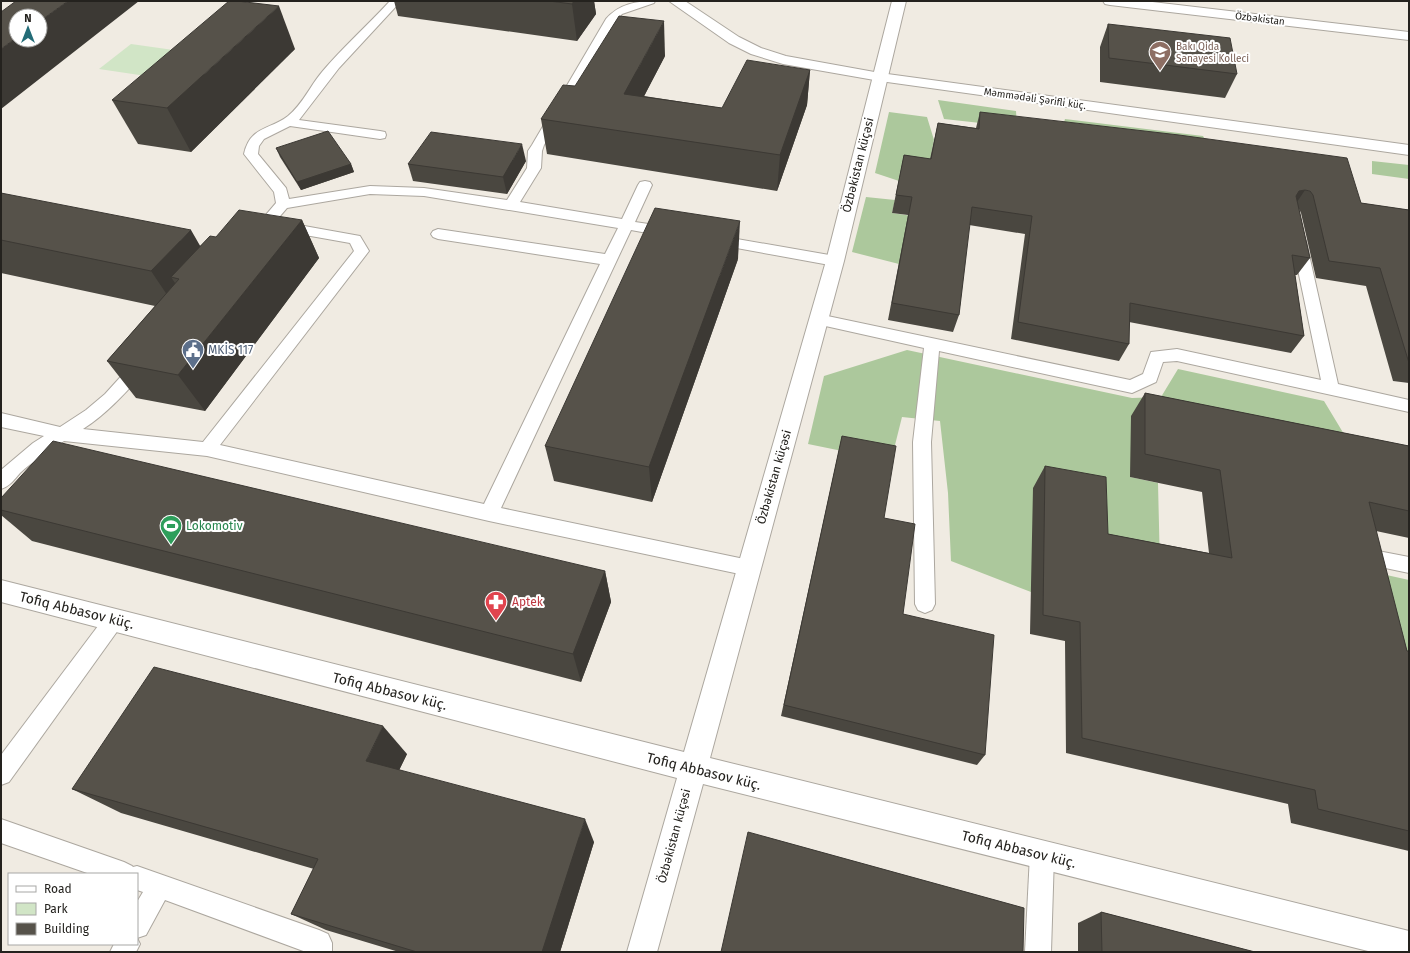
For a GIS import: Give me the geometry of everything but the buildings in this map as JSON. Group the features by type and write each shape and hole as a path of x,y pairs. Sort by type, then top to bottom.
{"street":[{"name":"Məmmədəli Şərifli küç.","path":"676,1 734,40 756,51 783,60 880,77 1409,150"},
{"name":"Özbəkistan küçəsi","path":"642,952 835,261 899,1"},
{"name":"Özbəkistan","path":"1110,1 1409,36"},
{"name":"Tofiq Abbasov küç.","path":"1,591 693,768 1409,946"}],"lane":[{"path":"283,204 281,191 250,154 252,146 258,138 266,132 288,122 299,112 326,75 396,1"},
{"path":"511,205 531,175 534,168 535,151 538,144 610,21 618,12 650,1"},
{"path":"288,122 380,135"},
{"path":"489,513 645,185"},
{"path":"249,242 283,204 370,190 424,192 511,205 681,234"},
{"path":"207,450 362,251 355,239 265,224"},
{"path":"1297,228 1331,389"},
{"path":"438,234 609,260"},
{"path":"704,238 835,261"},
{"path":"818,320 1132,387 1150,378 1157,356 1177,355 1409,406"},
{"path":"925,604 922,442 932,344"},
{"path":"1,482 14,468 39,448 92,415 111,398 152,352"},
{"path":"1,420 63,434 207,450 489,513 749,568"},
{"path":"1378,559 1409,564"},
{"path":"1,774 114,620"},
{"path":"1,831 121,873"},
{"path":"1038,952 1042,855"},
{"path":"138,878 319,943 319,952"},
{"path":"138,924 160,886"}],"green space":[{"path":"131,44 209,55 180,81 99,69"},
{"path":"938,100 1016,111 1017,127 944,119"},
{"path":"889,112 927,117 934,140 927,176 901,172 899,181 875,173"},
{"path":"1065,119 1203,136 1210,149 1061,133"},
{"path":"1372,161 1409,165 1409,179 1372,174"},
{"path":"866,197 895,200 892,213 933,219 899,264 852,252"},
{"path":"907,350 1132,398 1161,397 1178,369 1324,401 1362,464 1130,477 1158,483 1160,568 1031,592 951,561 948,493 940,421 902,417 891,461 808,444 824,376"},
{"path":"1355,568 1409,580 1409,676"}],"place":[{"name":"Bakı Qida Sənayesi Kolleci","path":"1160,72"},
{"name":"MKİS 117","path":"193,370"},
{"name":"Lokomotiv","path":"171,546"},
{"name":"Aptek","path":"496,622"}]}
